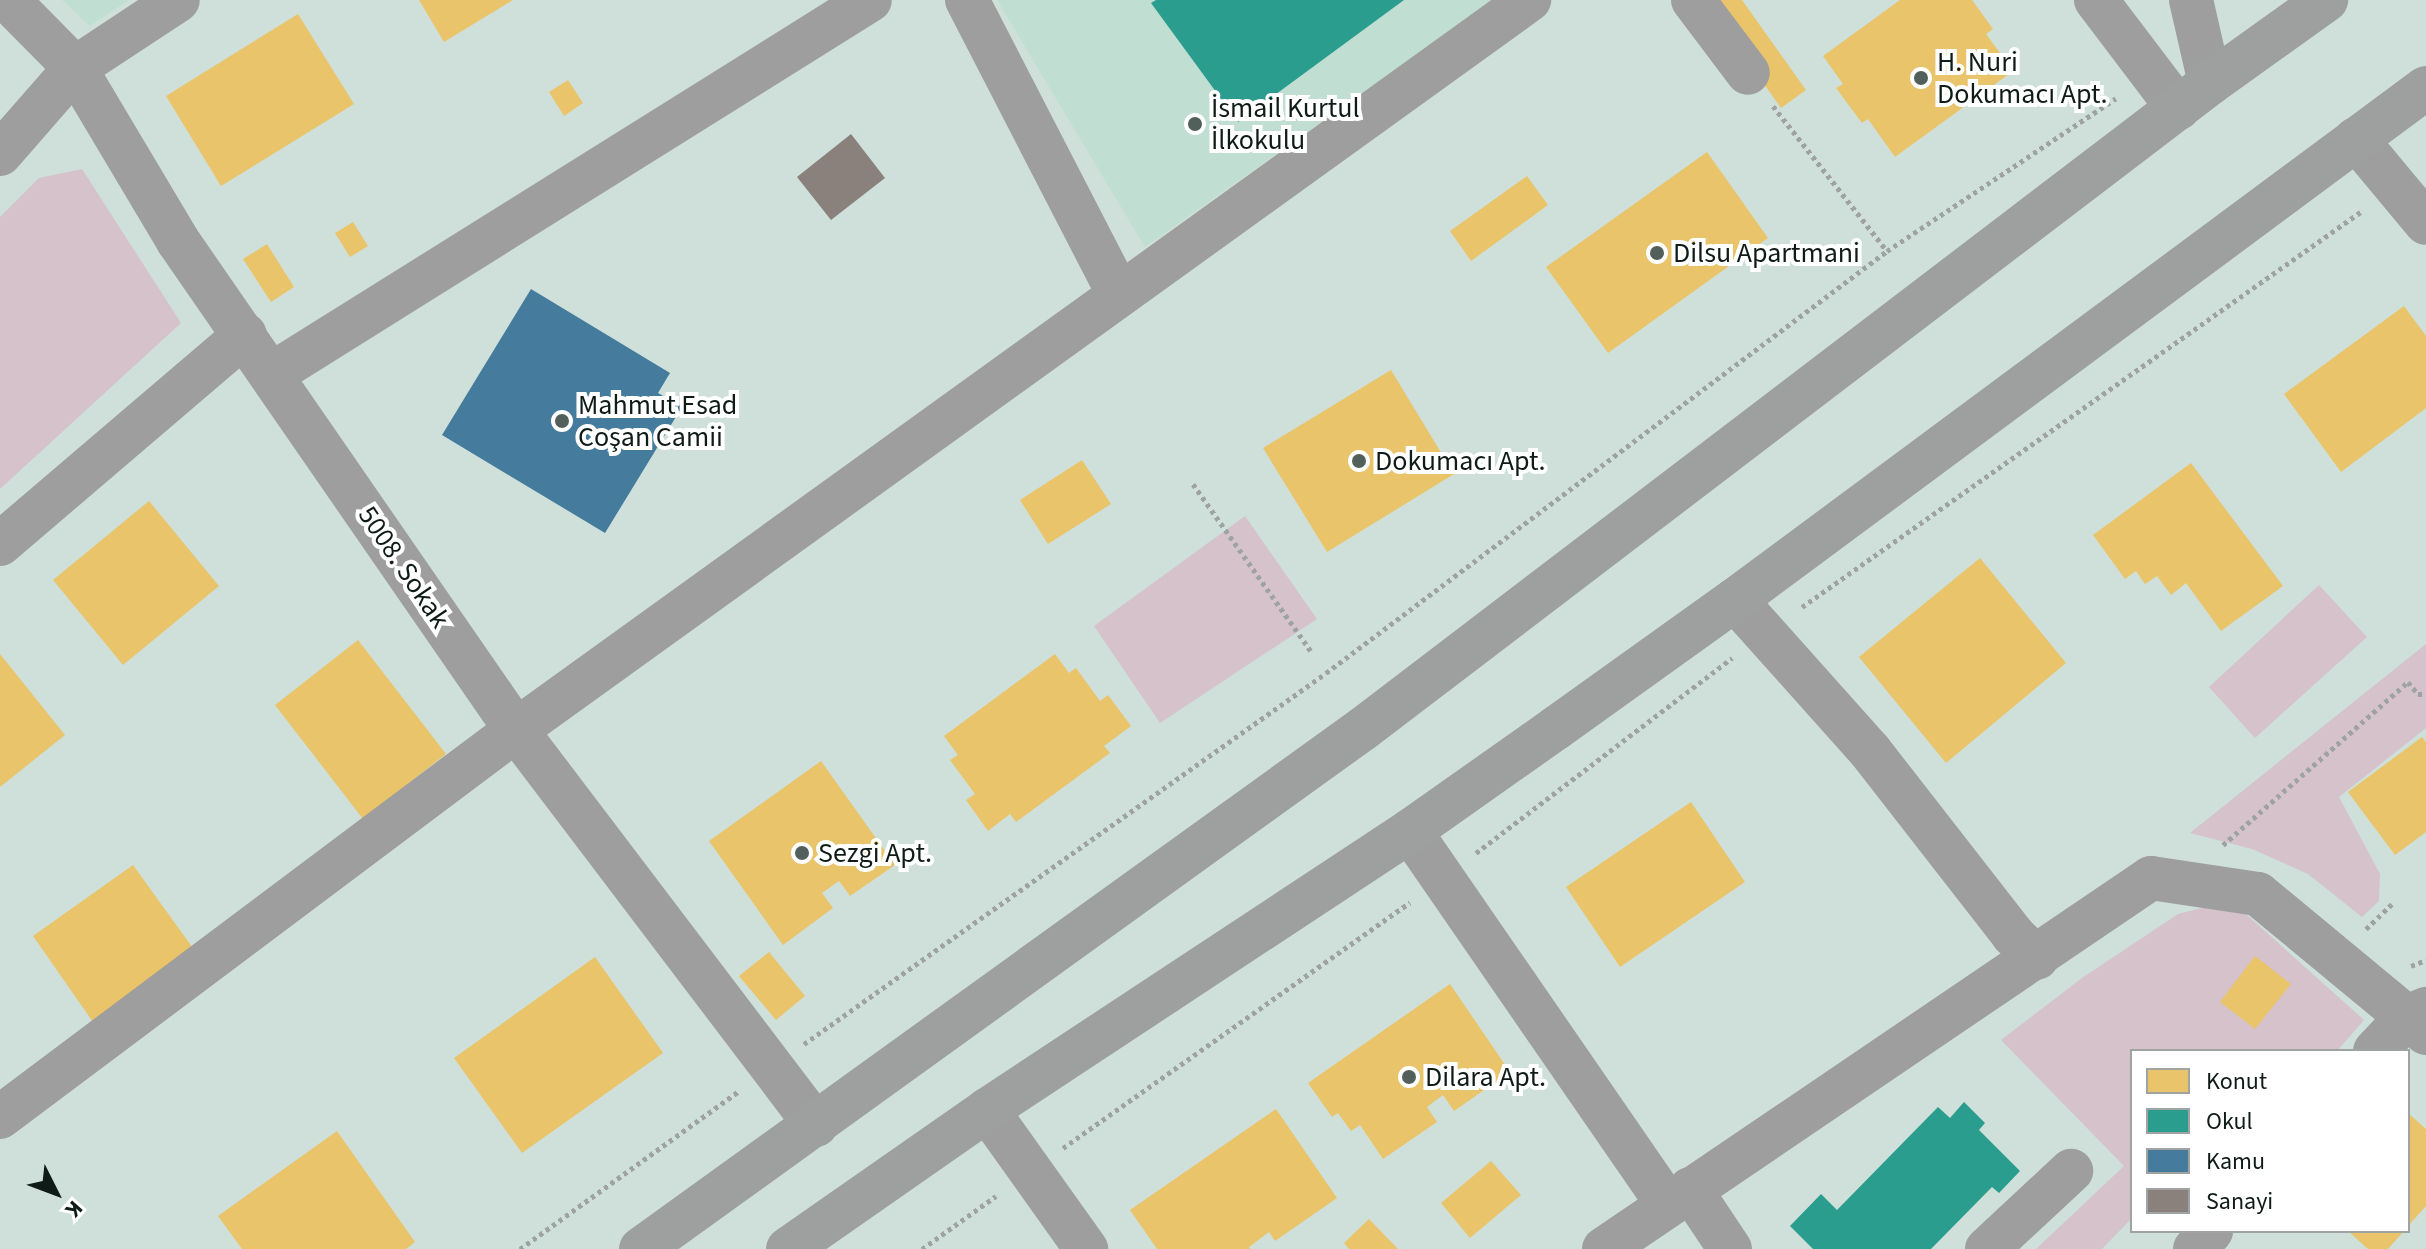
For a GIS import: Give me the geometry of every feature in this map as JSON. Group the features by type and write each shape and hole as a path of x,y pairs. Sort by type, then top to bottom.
{"main road":[{"path":"641,1249 1364,728 2194,96 2326,0"},
{"path":"788,1249 987,1110 1410,831 1735,600 2426,88"}],"street":[{"name":"5008. Sokak","path":"8,0 75,68 178,241 516,730 816,1125"},
{"path":"0,154 75,68 178,0"},
{"path":"272,374 870,0"},
{"path":"967,0 1119,294"},
{"path":"0,1117 516,730 1529,0"},
{"path":"1693,0 1748,73"},
{"path":"2096,0 2152,73 2194,96"},
{"path":"2191,0 2194,96"},
{"path":"2356,139 2426,223"},
{"path":"0,544 245,335"},
{"path":"1735,600 1870,751 2013,935 2037,958"},
{"path":"1410,831 1678,1196 1730,1249"},
{"path":"1604,1249 2151,878 2258,894 2420,1019 2378,1049"},
{"path":"987,1110 1086,1249"},
{"path":"1987,1249 2071,1171"},
{"path":"2195,1249 2209,1233"}],"path":[{"path":"1748,73 1887,251"},
{"path":"520,1249 1326,673 1887,251 2152,73"},
{"path":"922,1249 1443,878 1765,633 2396,186"},
{"path":"1193,484 1311,651"},
{"path":"2214,853 2408,682 2418,694 2426,694"}],"shaded area":[{"path":"62,0 129,0 90,26"},
{"name":"İsmail Kurtul İlkokulu","path":"997,0 1494,0 1145,247"},
{"path":"82,169 181,323 0,489 0,217 39,178"},
{"path":"1245,516 1317,619 1160,723 1094,626"},
{"path":"2319,585 2367,637 2255,738 2209,687"},
{"path":"2426,644 2426,728 2339,797 2380,874 2379,901 2362,917 2308,874 2252,849 2190,833"},
{"path":"2210,906 2246,914 2364,1020 2339,1049 2130,1049 2130,1220 2102,1249 2036,1249 2124,1166 2001,1040 2082,978 2178,914"}],"building: Konut":[{"path":"419,0 513,0 444,42"},
{"path":"1704,0 1742,0 1806,90 1781,108"},
{"name":"H. Nuri Dokumacı Apt.","path":"1900,0 1972,0 1993,29 1986,34 2013,71 1895,157 1868,119 1862,123 1836,88 1843,84 1823,56"},
{"path":"298,14 354,104 221,186 166,96"},
{"path":"568,80 583,103 564,116 549,92"},
{"name":"Dilsu Apartmani","path":"1707,152 1768,238 1608,353 1546,267"},
{"path":"1527,176 1548,205 1471,261 1450,231"},
{"path":"353,222 368,246 350,257 335,233"},
{"path":"267,244 294,287 271,302 243,259"},
{"path":"2404,306 2426,336 2426,408 2341,472 2284,394"},
{"name":"Dokumacı Apt.","path":"1391,370 1454,474 1327,552 1263,448"},
{"path":"1082,460 1111,504 1048,544 1020,500"},
{"path":"2191,463 2283,586 2221,631 2186,583 2171,595 2157,576 2145,584 2136,571 2125,579 2093,535"},
{"path":"149,501 219,586 123,665 53,580"},
{"path":"1980,558 2066,663 1946,763 1859,657"},
{"path":"358,640 446,754 363,819 275,705"},
{"path":"0,654 65,735 0,787"},
{"path":"1055,654 1069,673 1076,668 1100,701 1108,695 1131,726 1104,746 1110,753 1016,822 1010,814 988,831 966,800 975,794 950,760 958,755 944,736"},
{"path":"2422,737 2426,742 2426,832 2395,855 2348,792"},
{"name":"Sezgi Apt.","path":"821,761 895,865 850,896 839,881 822,893 833,908 783,945 709,841"},
{"path":"1691,802 1745,882 1620,967 1566,887"},
{"path":"133,865 195,951 93,1022 33,936"},
{"path":"769,952 805,996 776,1020 739,976"},
{"path":"2255,956 2291,984 2255,1029 2220,1002"},
{"path":"595,957 663,1053 522,1153 454,1058"},
{"name":"Dilara Apt.","path":"1450,984 1510,1072 1454,1111 1443,1095 1427,1107 1437,1122 1383,1159 1360,1125 1351,1131 1338,1113 1332,1117 1308,1083"},
{"path":"1276,1109 1337,1198 1275,1241 1269,1232 1250,1249 1157,1249 1130,1210"},
{"path":"2410,1115 2426,1129 2426,1206 2410,1224"},
{"path":"337,1131 415,1242 406,1249 242,1249 218,1216"},
{"path":"1491,1161 1521,1195 1470,1238 1441,1203"},
{"path":"1369,1219 1398,1249 1349,1249 1344,1243"},
{"path":"2350,1233 2402,1233 2388,1249 2368,1249"}],"building: Okul":[{"path":"1156,0 1404,0 1238,122 1151,3"},
{"path":"1964,1102 1985,1123 1979,1130 2020,1171 1999,1193 1992,1187 1931,1249 1813,1249 1790,1226 1821,1194 1837,1210 1938,1107 1950,1118"}],"building: Kamu":[{"name":"Mahmut Esad Coşan Camii","path":"531,289 670,373 658,393 682,407 605,533 442,435"}],"building: Sanayi":[{"path":"851,134 885,178 831,220 797,177"}],"place":[{"name":"H. Nuri Dokumacı Apt.","path":"1921,78"},
{"name":"İsmail Kurtul İlkokulu","path":"1195,124"},
{"name":"Dilsu Apartmani","path":"1657,253"},
{"name":"Mahmut Esad Coşan Camii","path":"562,421"},
{"name":"Dokumacı Apt.","path":"1359,461"},
{"name":"Sezgi Apt.","path":"802,853"},
{"name":"Dilara Apt.","path":"1409,1077"}]}
